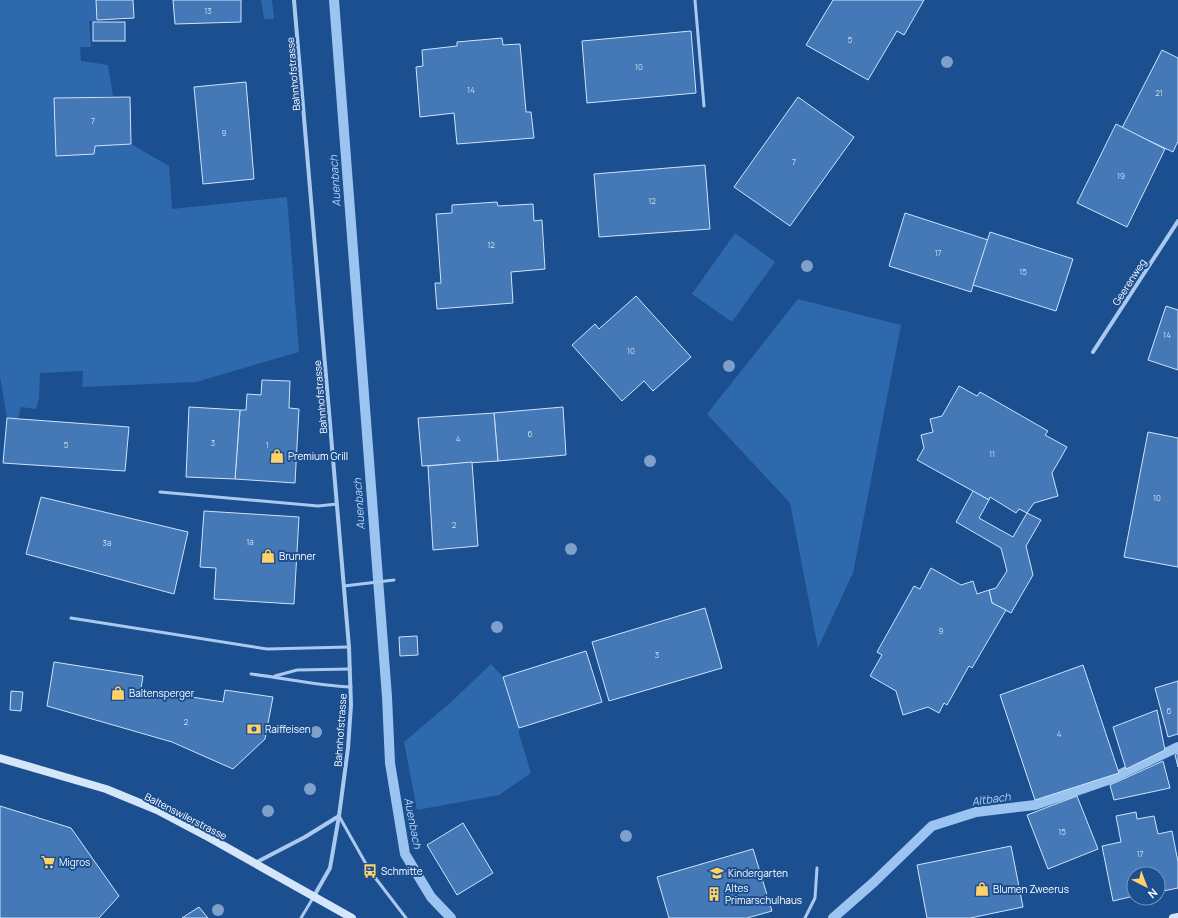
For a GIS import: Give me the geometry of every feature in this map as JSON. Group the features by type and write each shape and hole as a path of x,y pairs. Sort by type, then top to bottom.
{"main road":[{"name":"Baltenswilerstrasse","path":"0,758 106,789 157,810 352,918"},
{"path":"1173,918 1178,917"}],"street":[{"name":"Bahnhofstrasse","path":"294,0 349,646 352,705 348,748 330,868 314,896"},
{"name":"Geerenweg","path":"1093,352 1178,221"},
{"path":"255,863 305,837 338,816"}],"lane":[{"path":"695,0 704,106"},
{"path":"160,492 318,506 337,504"},
{"path":"344,586 394,580"},
{"path":"71,618 267,649 349,646"},
{"path":"273,676 298,670 350,669"},
{"path":"251,674 273,676 331,687 351,687"},
{"path":"338,816 370,871 406,918"},
{"path":"806,918 815,898 817,868"},
{"path":"301,918 314,896"}],"shaded area":[{"path":"0,0 133,0 134,18 89,21 91,47 80,47 81,61 108,65 113,96 54,99 56,155 94,154 95,146 131,144 169,166 172,209 287,197 299,352 196,382 82,387 83,371 40,373 39,399 36,409 21,407 18,418 7,418 0,377"},
{"path":"261,0 272,0 274,19 264,19"},
{"path":"735,233 775,262 732,322 692,294"},
{"path":"798,299 901,325 853,573 818,648 790,503 707,414"},
{"path":"491,664 503,677 531,773 499,795 417,810 404,742 449,704"}],"building":[{"path":"96,0 133,0 134,18 97,20"},
{"path":"173,0 241,0 241,22 175,24"},
{"path":"833,0 924,0 904,35 897,31 868,80 806,45"},
{"path":"93,22 125,22 125,41 93,41"},
{"path":"691,31 696,93 587,103 582,41"},
{"path":"502,38 503,45 520,44 526,112 531,112 534,138 457,144 454,113 420,117 416,67 423,66 422,50 457,46 457,42"},
{"path":"1162,50 1178,58 1178,141 1173,152 1122,128"},
{"path":"246,82 254,179 203,184 194,87"},
{"path":"130,97 131,144 95,146 94,154 56,156 54,98"},
{"path":"798,97 854,137 790,226 734,187"},
{"path":"1116,124 1165,149 1127,227 1077,203"},
{"path":"705,165 710,229 599,237 594,174"},
{"path":"497,202 498,206 533,204 534,221 542,220 545,269 511,272 513,303 437,309 435,283 441,283 436,214 452,213 452,205"},
{"path":"905,213 988,240 971,292 889,266"},
{"path":"990,232 1073,259 1056,311 973,285"},
{"path":"636,296 691,357 653,391 644,381 622,401 572,345 595,324 599,329"},
{"path":"1166,306 1178,310 1178,370 1148,360"},
{"path":"262,380 290,381 289,408 299,409 295,483 235,479 240,410 246,410 247,394 261,395"},
{"path":"959,386 977,396 980,392 1048,431 1045,435 1067,447 1052,473 1058,496 1034,503 1027,513 1019,509 1016,513 990,497 989,500 917,460 924,448 921,435 933,432 930,419 942,416"},
{"path":"189,407 240,410 235,479 186,477"},
{"path":"563,407 566,455 498,461 494,413"},
{"path":"494,413 498,461 422,466 418,418"},
{"path":"7,418 129,427 125,471 3,463"},
{"path":"1148,432 1178,438 1178,567 1124,557"},
{"path":"472,462 478,546 433,550 428,466"},
{"path":"973,491 989,500 979,518 1013,537 1027,513 1041,520 1026,546 1033,575 1011,613 992,603 989,590 996,588 1007,571 1001,548 956,522"},
{"path":"41,497 188,532 174,594 26,554"},
{"path":"204,511 299,517 294,604 214,599 216,568 200,567"},
{"path":"931,568 961,585 973,581 977,594 989,590 992,603 1006,610 972,668 969,666 947,705 944,703 939,713 928,707 903,715 896,691 870,676 882,655 877,652 914,586 920,589"},
{"path":"705,608 722,668 609,701 592,642"},
{"path":"417,636 418,655 400,656 399,637"},
{"path":"586,651 602,702 519,728 503,677"},
{"path":"54,662 143,676 141,689 223,702 225,690 273,697 265,739 233,769 172,742 47,706"},
{"path":"1083,665 1119,773 1035,800 1000,695"},
{"path":"1178,681 1178,734 1168,737 1155,688"},
{"path":"11,691 23,692 21,711 10,710"},
{"path":"1157,710 1165,750 1126,769 1113,727"},
{"path":"1178,753 1178,767 1175,755"},
{"path":"1163,761 1170,788 1114,800 1110,785"},
{"path":"1077,796 1098,849 1048,869 1027,815"},
{"name":"Migros","path":"0,806 71,828 119,896 99,918 0,918"},
{"path":"1136,812 1137,819 1154,816 1158,834 1172,831 1178,862 1178,888 1166,890 1166,866 1126,866 1126,898 1113,901 1102,846 1121,842 1116,816"},
{"path":"463,823 493,873 457,895 427,845"},
{"path":"1011,846 1023,907 970,918 927,918 917,865"},
{"name":"Altes Primarschulhaus","path":"753,849 772,911 747,918 669,918 657,877"},
{"path":"199,907 208,918 182,918"}],"waterway":[{"name":"Auenbach","path":"334,0 387,697 390,763 405,854 431,897 451,918"},
{"name":"Altbach","path":"833,918 874,882 932,826 976,812 1035,805 1108,780 1178,747"}],"place":[{"name":"Premium Grill","path":"277,456"},
{"name":"Brunner","path":"268,556"},
{"name":"Baltensperger","path":"118,693"},
{"name":"Raiffeisen","path":"254,729"},
{"name":"Migros","path":"48,862"},
{"name":"Schmitte","path":"370,871"},
{"name":"Kindergarten","path":"717,873"},
{"name":"Blumen Zweerus","path":"982,889"},
{"name":"Altes Primarschulhaus","path":"714,894"}]}
